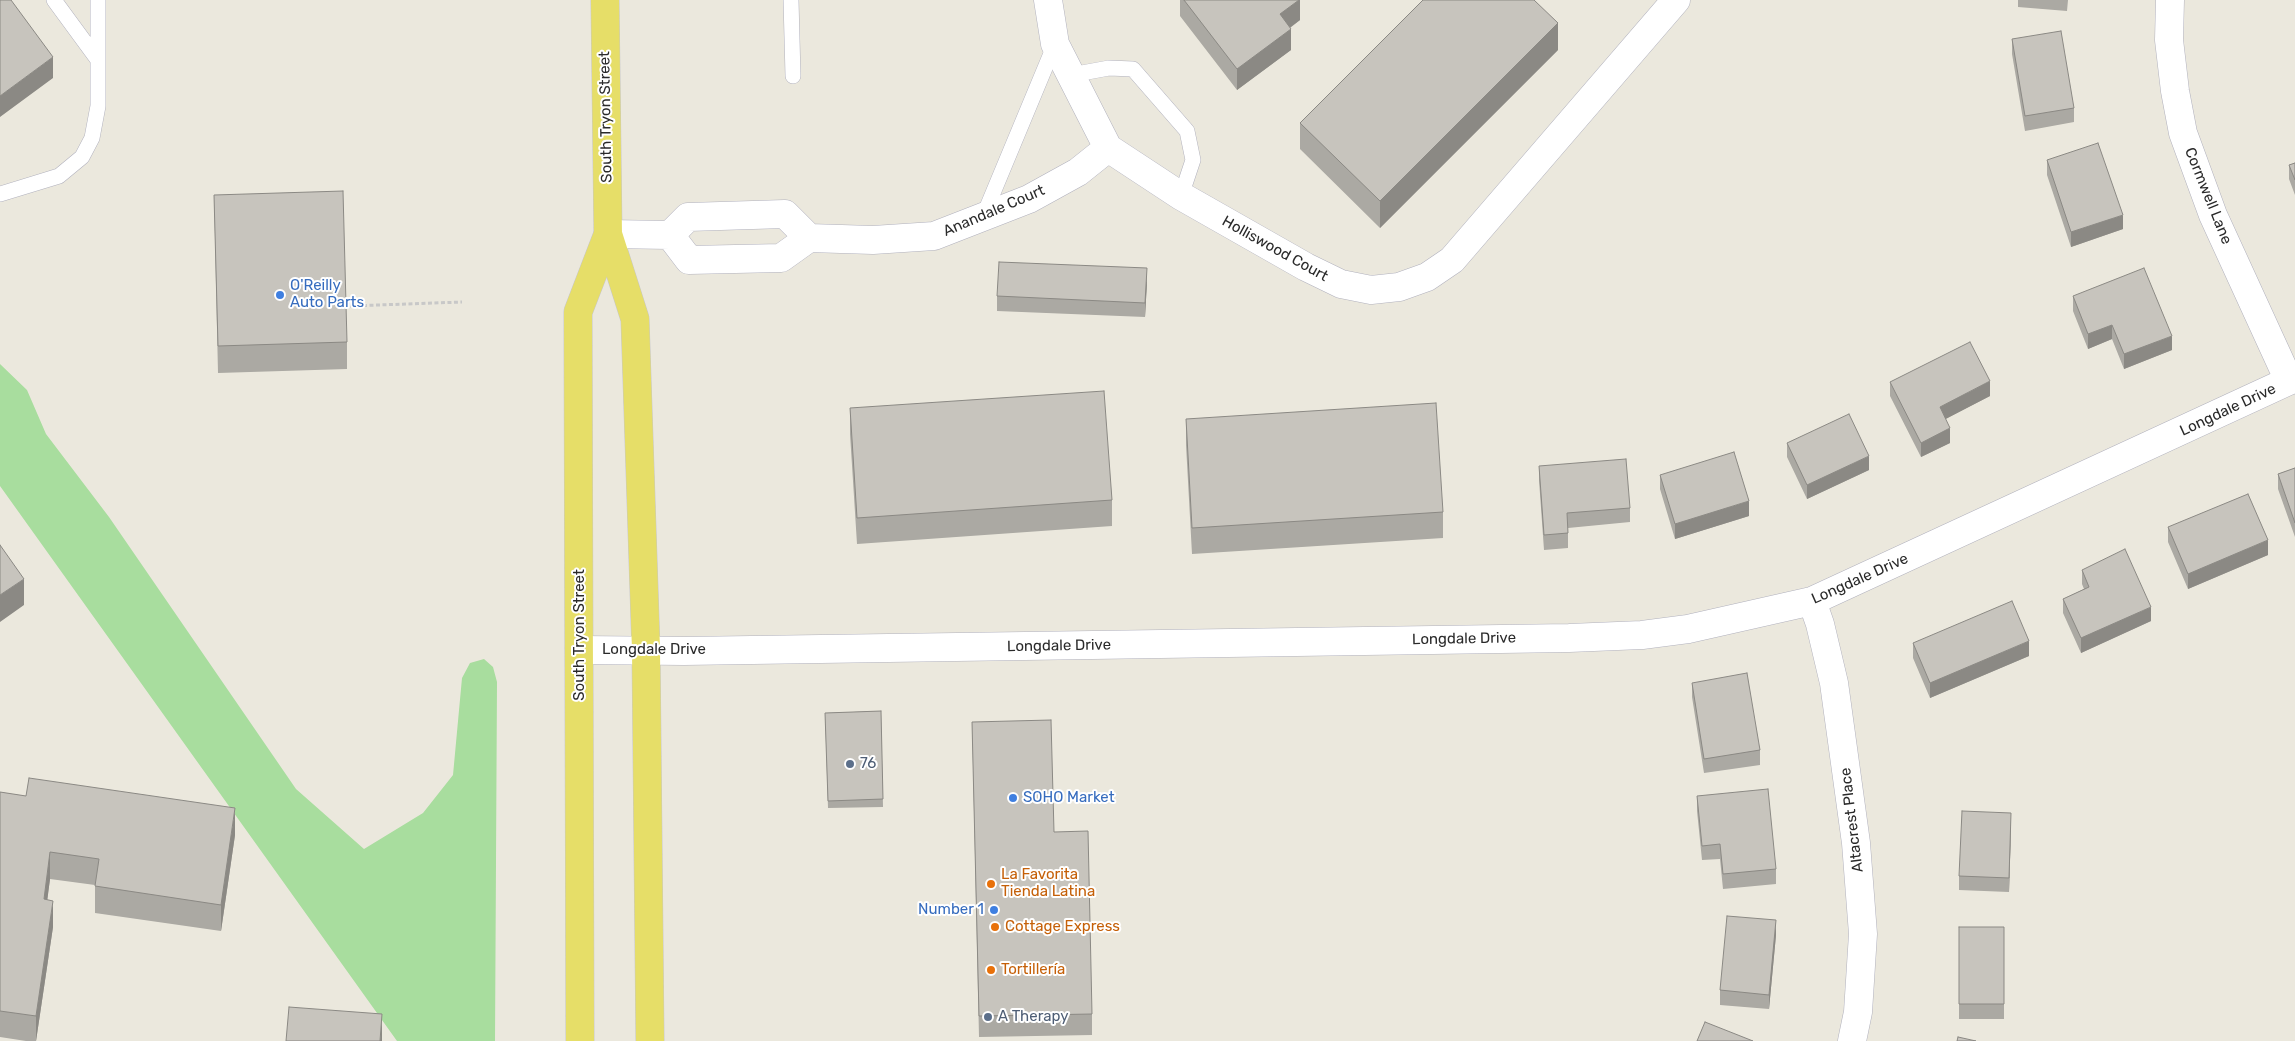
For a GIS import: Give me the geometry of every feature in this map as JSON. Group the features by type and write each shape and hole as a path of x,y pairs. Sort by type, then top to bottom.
{"main road":[{"name":"South Tryon Street","path":"605,0 608,234 634,319 646,650 650,1041"},
{"name":"South Tryon Street","path":"580,1041 578,312 608,234"}],"street":[{"name":"Holliswood Court","path":"1048,0 1055,44 1108,148 1181,196 1306,268 1341,284 1371,290 1399,288 1427,277 1452,260 1676,0"},
{"name":"Cormwell Lane","path":"2170,0 2169,40 2175,91 2183,134 2213,215 2292,380"},
{"name":"Anandale Court","path":"809,238 873,240 934,236 982,219 1045,190 1078,172 1108,148"},
{"path":"608,234 670,235 688,217 785,214 809,238 781,258 689,260 670,235"},
{"name":"Longdale Drive","path":"580,650 980,647 1559,638 1642,635 1688,629 1812,601 2292,380"},
{"name":"Altacrest Place","path":"1812,601 1820,624 1834,683 1856,842 1863,934 1858,1012 1852,1041"}],"lane":[{"path":"54,0 98,60"},
{"path":"0,194 59,176 82,157 92,138 98,106 98,0"},
{"path":"792,0 793,76"},
{"path":"982,219 1055,44"},
{"path":"1071,75 1109,68 1133,69 1187,131 1193,160 1181,196"}],"path":[{"path":"350,306 462,302"}],"green space":[{"path":"0,364 27,390 46,434 109,517 296,789 364,849 423,813 453,775 462,678 470,663 484,659 493,667 497,682 495,1041 397,1041 0,486"}],"building":[{"path":"0,0 11,0 53,57 0,96"},
{"path":"1184,0 1299,0 1280,14 1291,29 1237,69"},
{"path":"1423,0 1534,0 1558,23 1380,201 1300,123"},
{"path":"2061,31 2074,108 2025,116 2012,39"},
{"path":"2098,143 2123,215 2071,232 2047,160"},
{"path":"2295,163 2295,180 2289,165"},
{"name":"O'Reilly Auto Parts","path":"343,191 347,342 218,346 214,195"},
{"path":"999,262 1147,268 1145,303 997,296"},
{"path":"2144,268 2172,336 2124,354 2112,325 2088,334 2073,296"},
{"path":"1970,342 1990,381 1940,407 1950,428 1921,443 1890,382"},
{"path":"1104,391 1112,500 857,518 850,408"},
{"path":"1436,403 1443,512 1192,528 1186,419"},
{"path":"1849,414 1869,456 1807,485 1787,443"},
{"path":"1734,452 1749,501 1675,524 1660,475"},
{"path":"1626,459 1630,508 1567,513 1568,533 1544,535 1539,466"},
{"path":"2295,468 2295,523 2278,474"},
{"path":"2248,494 2268,540 2188,574 2168,527"},
{"path":"0,545 24,579 0,595"},
{"path":"2125,549 2151,607 2081,638 2063,599 2089,587 2082,570"},
{"path":"2012,601 2029,641 1930,683 1913,643"},
{"path":"1747,673 1760,750 1704,759 1692,683"},
{"path":"881,711 883,799 828,801 825,713"},
{"path":"1051,720 1054,832 1088,831 1092,1014 979,1016 972,722"},
{"path":"29,778 235,808 221,905 95,886 99,859 50,852 44,899 53,901 36,1016 0,1011 0,792 26,796"},
{"path":"1768,789 1776,869 1723,874 1720,844 1702,846 1697,796"},
{"path":"1962,811 2011,813 2009,878 1959,876"},
{"path":"1727,916 1776,920 1769,995 1720,990"},
{"path":"1959,927 2004,927 2004,1004 1959,1004"},
{"path":"289,1007 382,1014 380,1041 286,1041"},
{"path":"1705,1022 1753,1041 1697,1041"},
{"path":"1958,1037 1976,1041 1957,1041"}],"place":[{"name":"O'Reilly Auto Parts","path":"280,295"},
{"name":"76","path":"850,764"},
{"name":"SOHO Market","path":"1013,798"},
{"name":"La Favorita Tienda Latina","path":"991,884"},
{"name":"Number 1","path":"994,910"},
{"name":"Cottage Express","path":"995,927"},
{"name":"Tortillería","path":"991,970"},
{"name":"A Therapy","path":"988,1017"}]}
